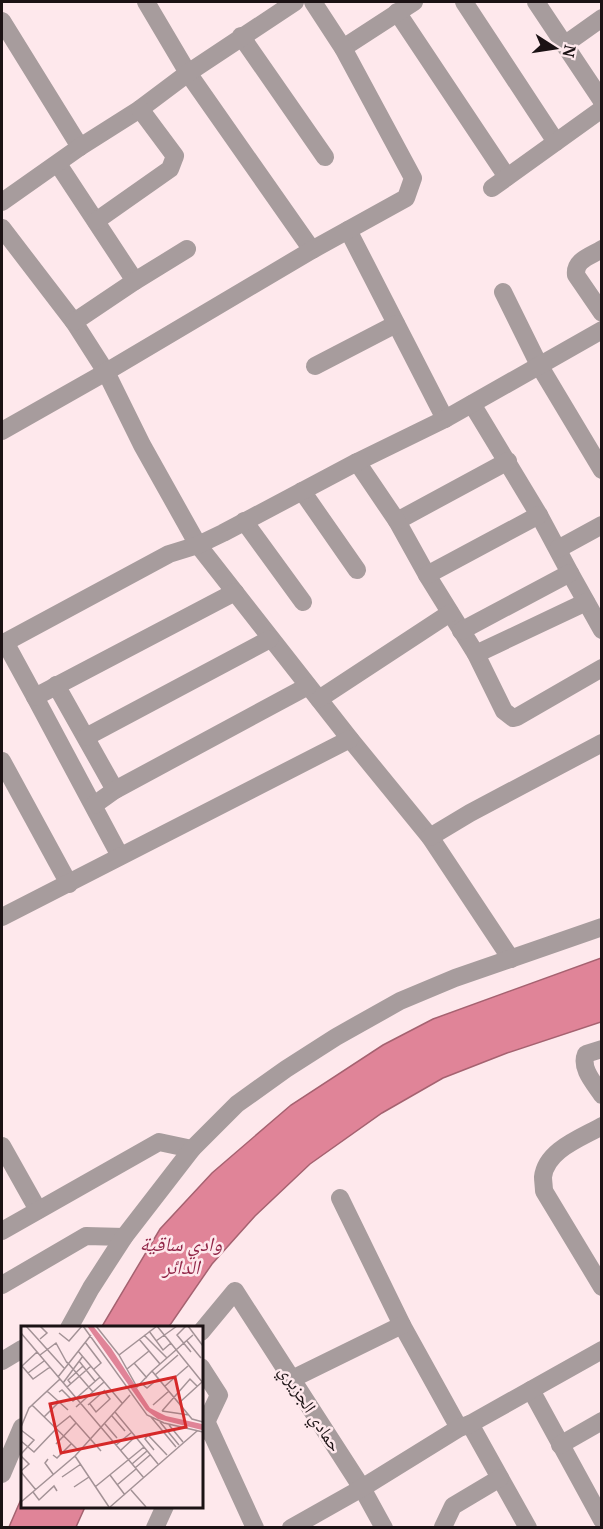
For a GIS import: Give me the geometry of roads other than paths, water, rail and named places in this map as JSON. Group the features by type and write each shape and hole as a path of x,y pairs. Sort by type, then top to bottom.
{"street":[{"path":"146,2 188,73 312,250"},
{"path":"2,202 293,2"},
{"path":"2,431 312,250 406,198 413,178 343,48 313,2"},
{"path":"343,48 414,2"},
{"path":"464,2 556,142"},
{"path":"536,2 602,101"},
{"path":"397,12 507,177"},
{"path":"564,45 602,18"},
{"path":"2,21 80,147"},
{"path":"241,36 325,157"},
{"path":"96,221 170,169 175,156 140,109"},
{"path":"492,188 602,109"},
{"path":"58,164 135,281"},
{"path":"2,228 74,322 106,372 142,445 198,545 270,639 430,837 511,958"},
{"path":"348,230 445,419"},
{"path":"74,322 187,249"},
{"path":"602,249 578,263 575,269 602,313"},
{"path":"503,292 540,365 602,470"},
{"path":"315,366 396,324"},
{"path":"120,856 35,696 3,643 169,554 198,545 445,419 602,330"},
{"path":"472,404 508,461 602,630"},
{"path":"397,521 508,461"},
{"path":"357,462 397,521 476,654 504,711 513,718 517,717 602,668"},
{"path":"302,491 357,570"},
{"path":"427,575 539,515"},
{"path":"244,521 303,602"},
{"path":"558,549 602,525"},
{"path":"461,631 570,573"},
{"path":"35,696 235,592"},
{"path":"476,654 586,602"},
{"path":"94,805 115,790 313,693 450,613"},
{"path":"86,737 270,639"},
{"path":"56,686 115,790"},
{"path":"4,911 69,884 350,739"},
{"path":"430,837 470,813 602,743"},
{"path":"2,761 69,884"},
{"path":"70,1326 123,1237 192,1149 237,1104 286,1069 367,1018 400,1001 444,982 602,927"},
{"path":"602,1049 586,1054 584,1059 584,1066 602,1095"},
{"path":"602,1126 562,1149 550,1159 543,1176 544,1191 602,1287"},
{"path":"2,1231 159,1142 192,1149"},
{"path":"2,1146 38,1210"},
{"path":"340,1198 402,1325 464,1426 500,1478 528,1527"},
{"path":"2,1285 86,1236 123,1237"},
{"name":"حمادي الجزيري","path":"202,1331 235,1291 362,1488 384,1527"},
{"path":"292,1379 402,1325"},
{"path":"2,1361 21,1350"},
{"path":"295,1527 464,1426 602,1350"},
{"path":"202,1369 219,1395 204,1427 255,1527"},
{"path":"531,1390 560,1445 597,1500 602,1520"},
{"path":"560,1445 602,1421"},
{"path":"2,1474 14,1432"},
{"path":"444,1527 453,1506 500,1478"},
{"path":"155,1527 164,1508"}],"water":[{"name":"وادي ساقية الدائر","path":"601,958 601,1022 507,1053 443,1078 382,1113 310,1164 255,1216 212,1264 169,1326 102,1326 160,1229 212,1173 291,1105 383,1045 433,1019"},
{"path":"21,1499 21,1508 85,1508 76,1527 9,1527"}]}
